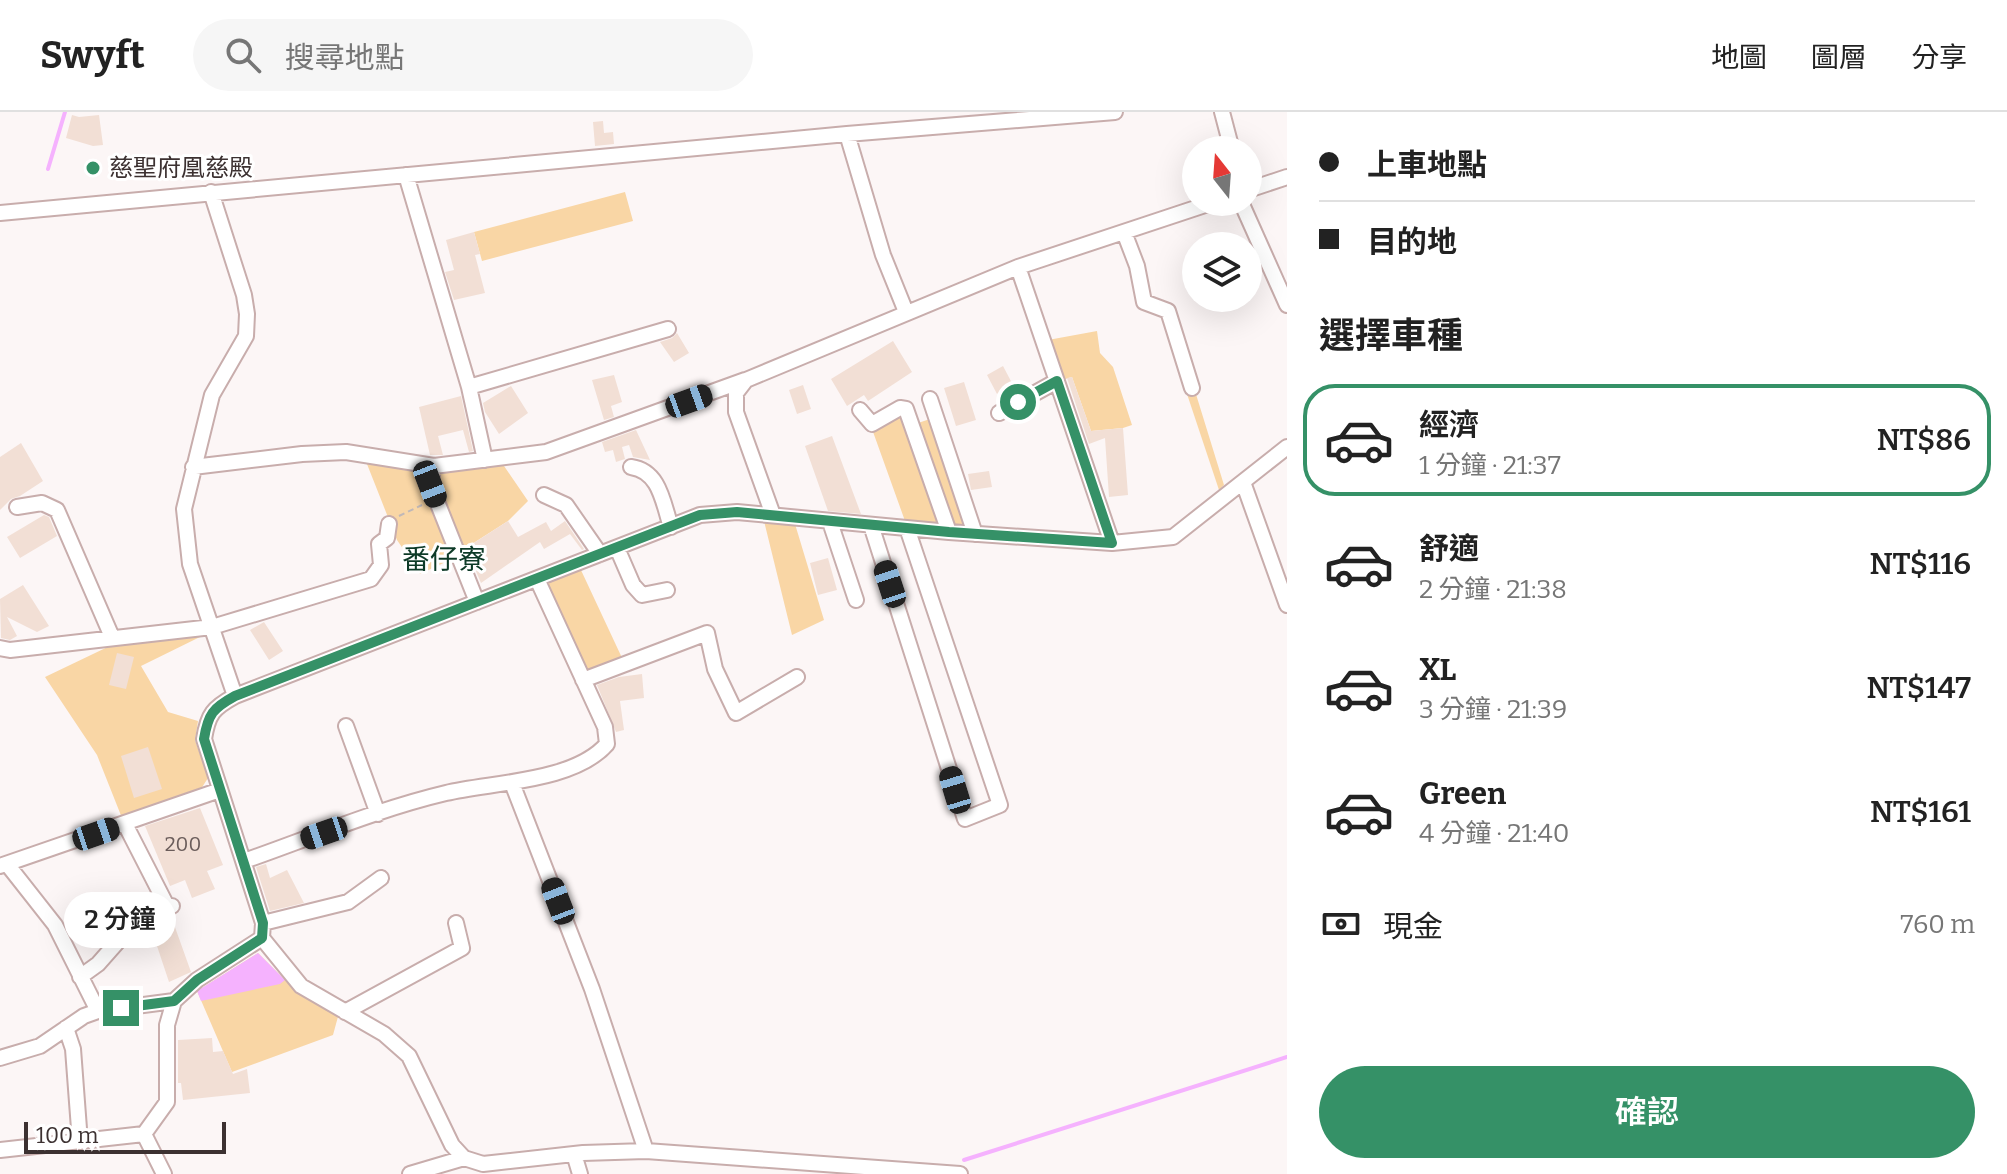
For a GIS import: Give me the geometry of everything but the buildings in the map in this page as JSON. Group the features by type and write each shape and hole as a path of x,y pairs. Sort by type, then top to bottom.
{"street":[{"path":"0,213 1115,112"},
{"path":"1222,112 1228,136"},
{"path":"847,134 883,255 906,312"},
{"path":"406,175 469,387 485,460"},
{"path":"1262,185 1287,177"},
{"path":"211,192 244,295 246,336 212,395 184,509 190,564 235,696"},
{"path":"193,467 346,452 434,466 546,452 746,380 1018,267 1182,213"},
{"path":"1247,216 1287,305"},
{"path":"1124,232 1137,266 1144,302 1168,311 1192,388"},
{"path":"1018,267 1112,543"},
{"path":"469,387 668,329"},
{"path":"746,380 736,393 736,412 773,515"},
{"path":"999,413 1057,381"},
{"path":"930,399 975,534"},
{"path":"860,410 872,424 900,408 906,409 949,532"},
{"path":"960,1174 646,1151 574,1154 483,1164 464,1158 452,1145 409,1056 384,1034 301,986 262,938 263,923 204,739 207,719 218,706 235,696 700,515 737,512 949,532 1112,543 1173,537 1287,447"},
{"path":"434,466 430,484 477,602"},
{"path":"631,467 640,468 651,475 657,484 671,527"},
{"path":"1243,482 1287,605"},
{"path":"544,495 566,505 600,554"},
{"path":"17,507 42,503 57,510 112,637"},
{"path":"830,522 856,600"},
{"path":"0,648 10,650 212,627 371,579 381,565 379,544 387,538 389,524"},
{"path":"871,525 965,819 1000,805 907,528"},
{"path":"617,548 633,585 642,595 667,590"},
{"path":"244,861 447,793 512,783 574,766 599,754 607,744 605,727 537,579"},
{"path":"583,680 707,633 715,669 736,713 797,677"},
{"path":"346,726 378,814"},
{"path":"512,783 592,989 646,1151"},
{"path":"98,1011 55,925 4,865 220,790"},
{"path":"80,977 98,964 136,921 170,906 125,824"},
{"path":"263,923 348,902 381,878"},
{"path":"345,1012 462,948 456,923"},
{"path":"0,1150 144,1134 167,1102 167,1025 174,1001 197,980 262,938"},
{"path":"0,1058 40,1046 84,1016 98,1011 174,1001"},
{"path":"66,1028 73,1049 80,1142"},
{"path":"144,1134 164,1174"},
{"path":"574,1154 580,1174"},
{"path":"410,1174 464,1158"}],"path":[{"path":"389,524 405,511 436,500"}],"shaded area":[{"path":"625,192 633,221 482,261 474,232"},
{"path":"1097,331 1100,353 1113,367 1132,425 1123,428 1091,431 1072,377 1062,380 1048,340"},
{"path":"1195,391 1224,485 1219,490 1187,394"},
{"path":"900,412 906,427 930,419 966,526 905,521 872,429"},
{"path":"365,459 424,468 452,559 420,574 397,540"},
{"path":"502,463 528,501 508,521 461,551 434,476 440,471"},
{"path":"764,521 795,524 824,620 792,635"},
{"path":"580,568 623,660 586,676 546,583"},
{"path":"206,634 141,666 168,712 198,721 195,740 208,778 199,792 122,818 97,755 45,677 116,643"},
{"path":"258,953 285,980 339,1013 333,1035 232,1072 197,991"},
{"path":"258,953 285,980 280,984 201,1001 197,991"}],"waterway":[{"path":"48,169 65,112"},
{"path":"964,1160 1287,1057"}],"place":[{"name":"慈聖府凰慈殿","path":"93,168"}],"district":[{"name":"番仔寮","path":"444,559"}],"route":[{"path":"121,1008 174,1001 197,980 262,938 263,923 204,739 207,719 218,706 235,696 700,515 737,512 949,532 1112,543 1057,381 1018,402"}]}
